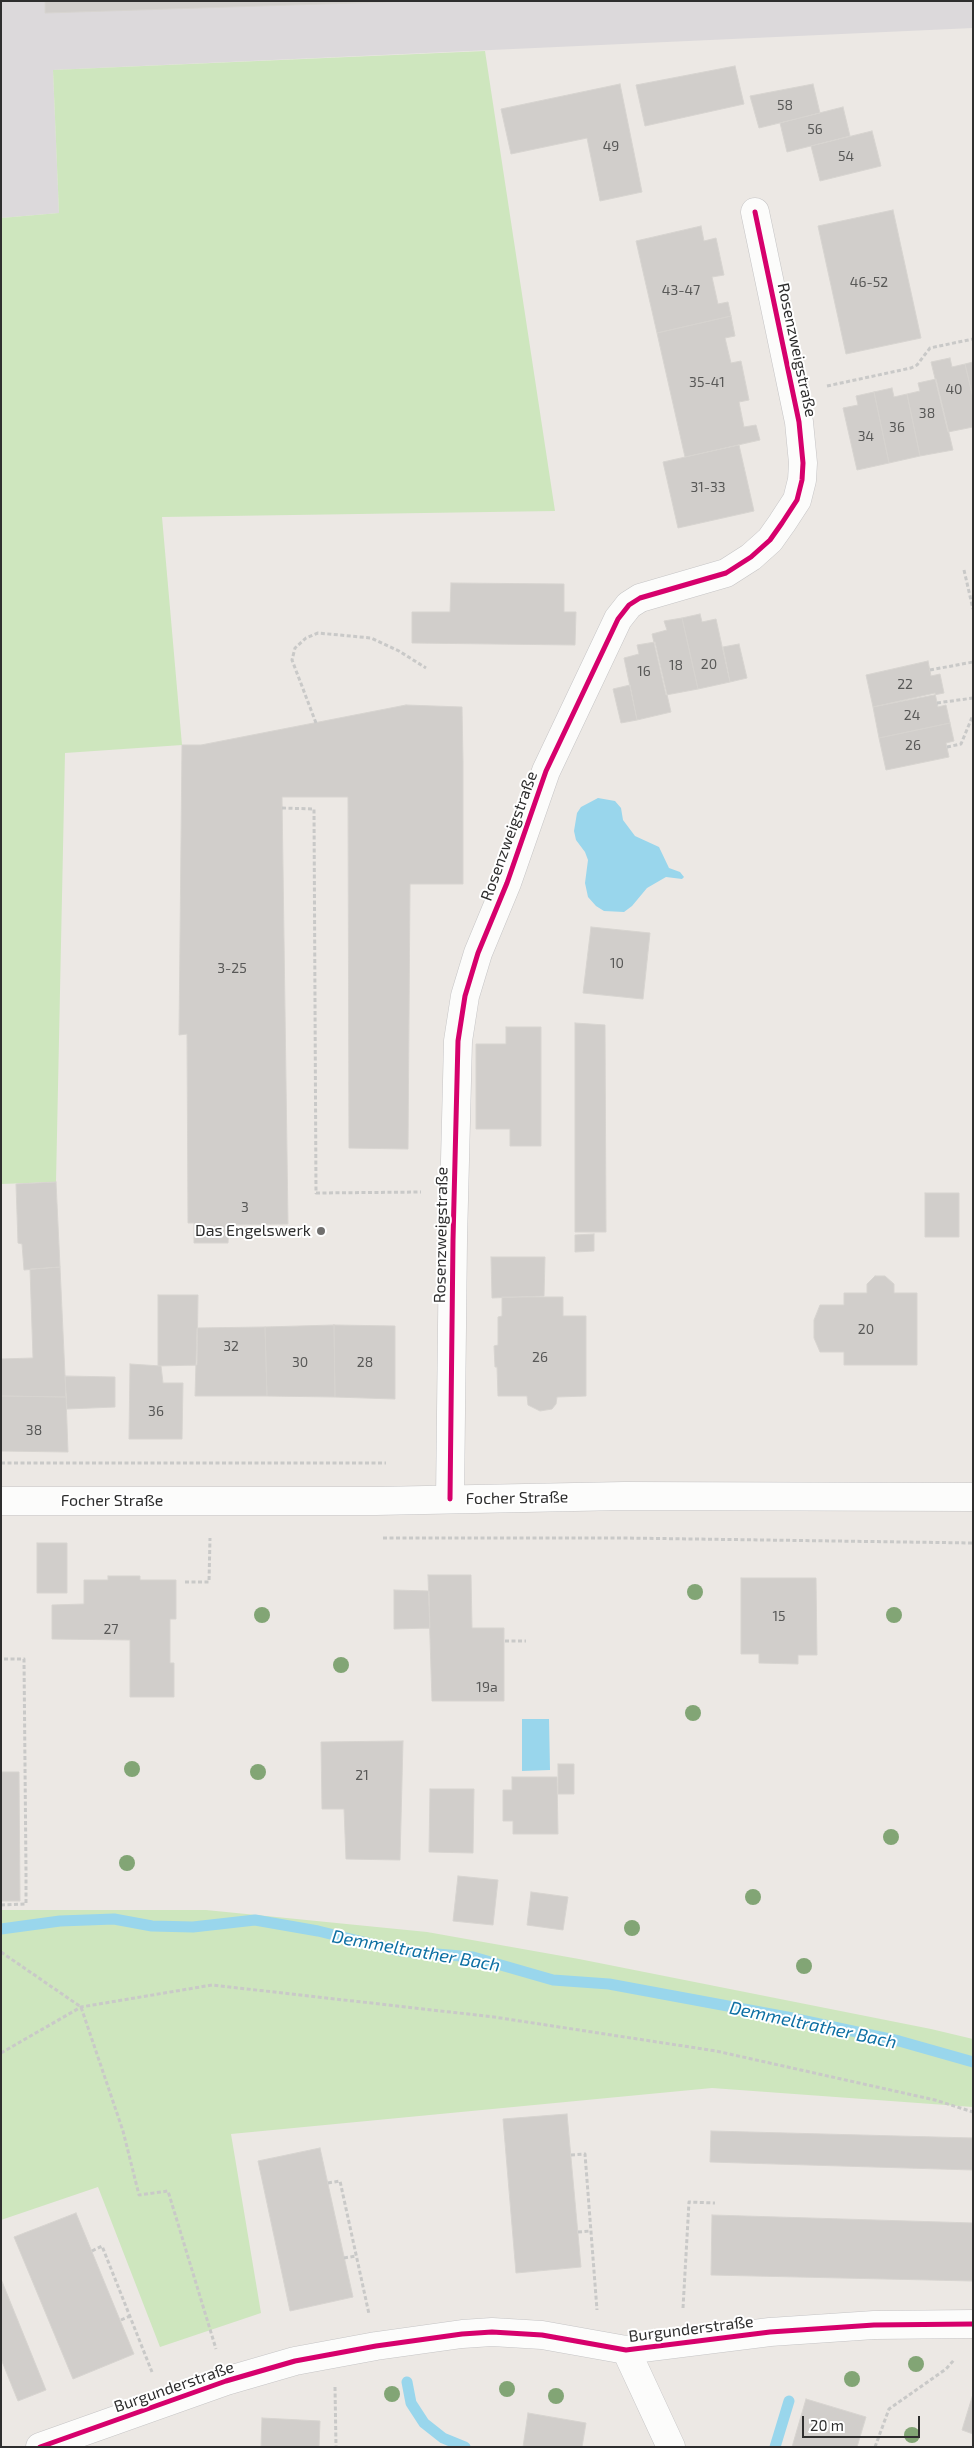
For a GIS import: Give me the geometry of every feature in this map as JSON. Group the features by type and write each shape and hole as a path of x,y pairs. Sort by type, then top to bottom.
{"street":[{"name":"Rosenzweigstraße","path":"450,1499 458,1041 465,996 478,953 507,883 546,771 610,632 629,605 652,594 726,573 751,557 770,540 797,500 804,463 799,422 755,212"},
{"name":"Focher Straße","path":"1,1501 450,1499 624,1496 973,1497"},
{"name":"Burgunderstraße","path":"40,2447 226,2381 295,2361 376,2346 462,2334 492,2332 542,2335 613,2348 682,2343 770,2332 846,2327 967,2324"},
{"path":"613,2348 671,2447"}],"path":[{"path":"964,570 973,609"},
{"path":"316,723 292,660 295,648 306,638 318,633 370,638 399,651 426,668"},
{"path":"930,670 973,662"},
{"path":"937,703 973,698"},
{"path":"947,747 961,744 973,715"},
{"path":"200,1538 220,1538"},
{"path":"184,1582 209,1582 210,1538"},
{"path":"376,1538 626,1538 973,1543"},
{"path":"505,1641 526,1640"},
{"path":"1,1905 26,1904 24,1659 2,1659"},
{"path":"1,1952 81,2006 123,2131 139,2195 168,2191 226,2381"},
{"path":"1,2054 81,2006 212,1985 494,2017 716,2052 935,2100 973,2112"},
{"path":"571,2154 585,2154 590,2231 613,2348"},
{"path":"328,2183 340,2182 376,2346"},
{"path":"682,2343 689,2202 715,2203"},
{"path":"578,2232 590,2231"},
{"path":"92,2251 102,2246 165,2402"},
{"path":"344,2258 356,2256"},
{"path":"121,2320 130,2316"},
{"path":"875,2447 889,2409 946,2369 954,2359 967,2324"},
{"path":"334,2354 336,2447"}],"shaded area":[{"path":"1,1 973,1 973,28 53,70 59,213 1,218"}],"green space":[{"path":"485,51 555,511 162,517 182,745 65,753 56,1182 1,1184 1,218 59,213 53,70"},
{"path":"1,1910 206,1910 427,1932 579,1959 931,2029 973,2039 973,2107 712,2088 231,2134 261,2313 160,2347 98,2187 1,2220"}],"water":[{"path":"598,798 615,801 621,808 623,820 635,836 659,847 669,868 680,872 684,877 682,879 666,877 647,888 632,906 624,912 604,911 596,906 588,897 585,883 588,860 585,852 576,840 574,831 577,813 581,807"},
{"path":"522,1719 549,1719 550,1770 522,1771"}],"building":[{"path":"45,1 414,1 45,13"},
{"path":"735,66 744,104 645,126 636,85"},
{"path":"620,84 642,192 600,201 587,138 511,154 501,109"},
{"path":"813,84 820,113 759,128 750,96"},
{"path":"843,107 850,136 787,152 780,123"},
{"path":"872,131 881,166 820,181 811,146"},
{"path":"893,210 921,338 846,354 818,226"},
{"path":"701,226 704,241 716,238 724,275 712,277 718,304 728,302 731,316 657,333 636,241"},
{"path":"731,316 735,336 725,338 731,363 741,361 749,400 739,402 744,427 756,425 760,440 685,457 657,333"},
{"path":"950,358 952,367 965,364 973,398 973,427 948,432 931,362"},
{"path":"973,362 973,398 965,364"},
{"path":"936,379 953,450 920,456 907,394 920,391 918,383"},
{"path":"892,388 894,397 907,394 920,456 889,463 874,392"},
{"path":"874,392 889,463 857,470 843,408 858,405 856,396"},
{"path":"739,445 754,511 678,528 663,462"},
{"path":"451,583 564,584 564,612 576,612 575,645 412,643 412,612 450,612"},
{"path":"700,614 702,622 716,619 730,682 698,689 682,618"},
{"path":"682,618 698,689 666,695 652,634 667,630 664,621"},
{"path":"655,642 671,712 637,720 624,658 639,654 637,645"},
{"path":"739,644 747,678 730,682 723,647"},
{"path":"928,661 931,676 940,674 944,693 873,707 866,675"},
{"path":"630,685 637,720 621,723 613,689"},
{"path":"935,693 938,707 946,705 950,723 879,738 873,707"},
{"path":"406,705 462,707 463,762 463,884 410,884 408,1149 349,1148 348,797 282,797 288,1224 229,1225 228,1243 194,1243 194,1223 188,1223 187,1034 179,1035 182,745 201,745"},
{"path":"950,723 954,741 946,743 949,757 886,770 879,738"},
{"path":"591,927 650,933 643,999 583,993"},
{"path":"575,1023 605,1025 606,1232 575,1232"},
{"path":"506,1027 541,1027 541,1146 510,1146 510,1129 476,1129 476,1044 506,1044"},
{"path":"56,1182 60,1267 24,1270 22,1244 18,1243 16,1184"},
{"path":"925,1193 959,1193 959,1237 925,1237"},
{"path":"594,1234 594,1251 575,1252 575,1235"},
{"path":"491,1257 545,1257 544,1296 492,1298"},
{"path":"60,1267 66,1397 1,1396 1,1359 33,1358 30,1269"},
{"path":"875,1276 885,1276 894,1284 894,1293 917,1293 917,1365 844,1365 844,1352 820,1352 814,1338 814,1320 820,1305 844,1305 844,1293 867,1293 867,1284"},
{"path":"158,1295 198,1295 197,1365 158,1366"},
{"path":"502,1297 563,1297 563,1316 586,1316 586,1396 557,1397 556,1404 552,1409 540,1411 528,1405 527,1396 498,1396 494,1346 498,1345 498,1317 502,1316"},
{"path":"334,1325 395,1326 395,1399 335,1397"},
{"path":"334,1325 335,1397 267,1396 265,1327"},
{"path":"265,1327 267,1396 195,1396 197,1328"},
{"path":"130,1364 161,1366 163,1383 183,1383 182,1439 129,1439"},
{"path":"65,1376 115,1377 115,1407 67,1409"},
{"path":"1,1396 66,1397 68,1452 1,1451"},
{"path":"37,1543 67,1543 67,1593 37,1593"},
{"path":"428,1575 471,1575 472,1628 504,1628 504,1701 432,1701"},
{"path":"108,1576 140,1576 140,1580 176,1580 176,1619 170,1619 170,1663 174,1663 174,1697 130,1697 130,1640 52,1639 52,1605 84,1604 84,1580 108,1580"},
{"path":"741,1578 816,1578 817,1655 798,1655 798,1664 759,1663 759,1654 741,1654"},
{"path":"394,1590 429,1591 430,1628 394,1629"},
{"path":"403,1741 400,1860 346,1859 344,1809 322,1809 321,1742"},
{"path":"558,1764 574,1764 574,1794 558,1794"},
{"path":"1,1772 19,1772 20,1901 1,1901"},
{"path":"512,1777 557,1777 558,1834 513,1834 513,1821 503,1821 503,1790 512,1790"},
{"path":"430,1789 474,1789 473,1853 429,1852"},
{"path":"458,1876 498,1880 493,1925 453,1921"},
{"path":"531,1892 568,1897 563,1930 527,1925"},
{"path":"567,2114 581,2267 516,2273 503,2119"},
{"path":"711,2131 973,2138 973,2170 710,2162"},
{"path":"320,2148 353,2297 290,2311 258,2161"},
{"path":"76,2213 134,2354 73,2379 14,2237"},
{"path":"712,2215 973,2223 973,2281 711,2275"},
{"path":"1,2279 46,2390 18,2401 1,2359"},
{"path":"973,2394 973,2434 962,2430"},
{"path":"806,2399 866,2417 857,2447 792,2447"},
{"path":"528,2413 586,2423 582,2447 523,2447"},
{"path":"262,2418 320,2421 319,2447 261,2447"}],"waterway":[{"name":"Demmeltrather Bach","path":"1,1929 60,1921 114,1919 152,1926 193,1927 255,1920 318,1931 400,1951 473,1957 553,1980 609,1984 787,2017 899,2041 973,2062"},
{"path":"407,2382 411,2403 424,2423 443,2438 465,2447"},
{"path":"775,2447 789,2401"}],"cycle path":[{"path":"450,1499 453,1240 458,1041 465,996 478,953 507,883 546,771 618,619 629,605 640,598 726,573 751,557 770,540 782,523 797,500 802,480 803,463 799,422 755,212"},
{"path":"40,2447 226,2381 295,2361 376,2346 462,2334 492,2332 542,2335 626,2350 770,2332 874,2325 973,2324"}],"place":[{"name":"Das Engelswerk","path":"321,1231"}]}
